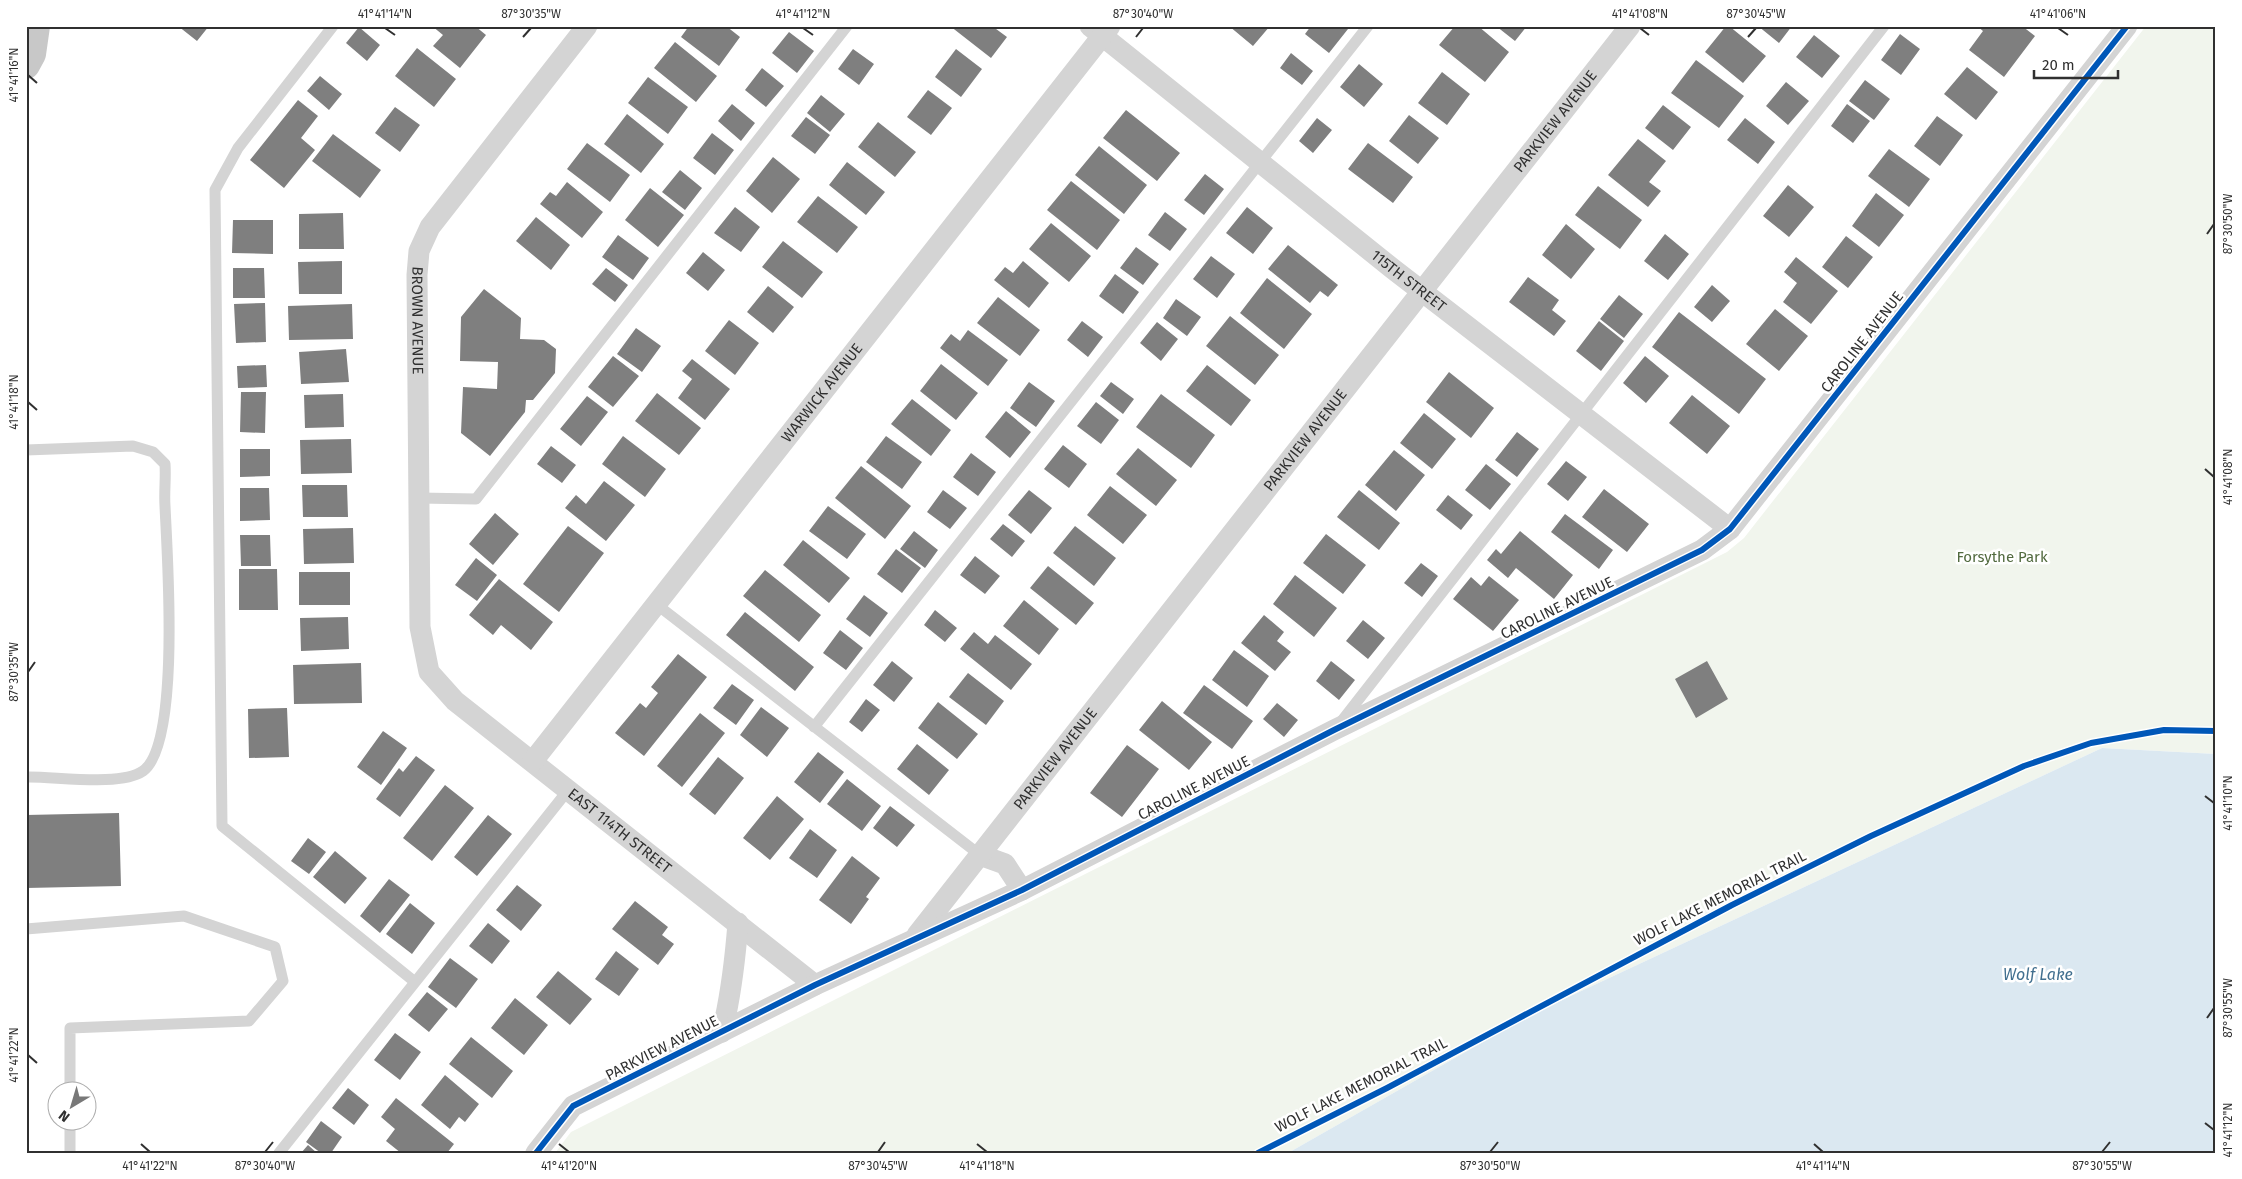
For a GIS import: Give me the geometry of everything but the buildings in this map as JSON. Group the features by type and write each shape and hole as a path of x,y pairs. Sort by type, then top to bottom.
{"main road":[{"path":"26,65 32,54 36,26"}],"street":[{"name":"BROWN AVENUE","path":"429,672 420,627 419,251 430,227 587,26"},
{"name":"PARKVIEW AVENUE","path":"914,939 1630,26"},
{"name":"CAROLINE AVENUE","path":"815,985 1022,890 1334,730 1702,550 1730,530 2127,26"},
{"name":"115TH STREET","path":"1101,30 1262,163 1422,291 1730,530"},
{"name":"WARWICK AVENUE","path":"533,761 1101,30"},
{"name":"EAST 114TH STREET","path":"429,672 455,701 569,789 815,985"},
{"path":"980,855 1005,864 1022,890"},
{"path":"722,1032 733,981 738,924"},
{"name":"PARKVIEW AVENUE","path":"536,1153 573,1106 815,985"}],"lane":[{"path":"333,26 238,148 215,190 222,826 415,982"},
{"path":"419,498 476,499 847,26"},
{"path":"814,727 1262,163 1368,26"},
{"path":"1334,730 1884,26"},
{"path":"26,450 133,446 153,452 165,464 170,610 166,713 156,755 143,770 127,777 75,780 26,778"},
{"path":"656,604 980,855"},
{"path":"280,1153 569,789"},
{"path":"26,930 184,916 275,947 283,980 248,1021 70,1028 70,1082"},
{"path":"70,1132 70,1153"}],"green space":[{"name":"Forsythe Park","path":"2146,26 2216,26 2216,754 2102,748 1532,1014 1288,1153 555,1153 571,1132 1727,552 1744,538"}],"water":[{"name":"Wolf Lake","path":"2102,748 2216,754 2216,1153 1288,1153 1532,1014"}],"cycle path":[{"path":"536,1153 573,1106 815,985 1022,890 1334,730 1702,550 1730,529 2127,26"},
{"name":"WOLF LAKE MEMORIAL TRAIL","path":"1258,1153 1387,1088 1732,905 1871,836 2024,766 2091,743 2164,730 2216,731"}]}
